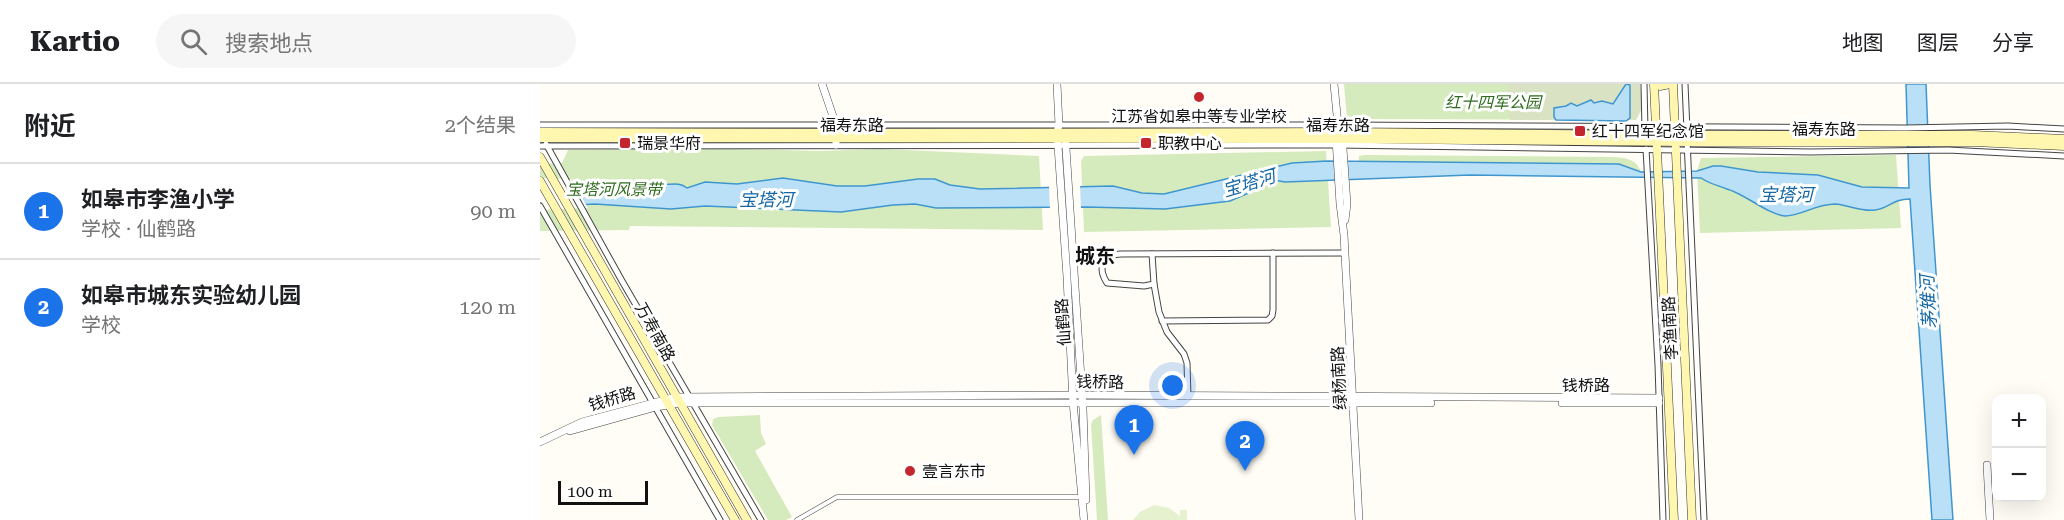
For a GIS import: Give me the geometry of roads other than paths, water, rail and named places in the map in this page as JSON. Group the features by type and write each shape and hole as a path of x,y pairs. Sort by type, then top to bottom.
{"main road":[{"path":"1656,84 1660,86 1671,84"},
{"name":"李渔南路","path":"1656,84 1659,181 1670,188"},
{"name":"李渔南路","path":"1671,84 1676,169 1670,188 1674,520"},
{"name":"福寿东路","path":"540,132 1340,140 2029,137 2064,139"},
{"name":"福寿东路","path":"540,138 837,136"},
{"name":"福寿东路","path":"1932,139 2064,146"},
{"name":"万寿南路","path":"540,157 747,520"},
{"name":"万寿南路","path":"540,181 735,520"},
{"name":"李渔南路","path":"1670,188 1692,520"}],"street":[{"path":"822,84 837,136"},
{"name":"仙鹤路","path":"1057,84 1082,496 1086,520"},
{"name":"绿杨南路","path":"1334,84 1340,140 1359,520"},
{"path":"1644,84 1664,520"},
{"path":"1685,84 1704,520"},
{"path":"540,125 837,136 1340,140 1932,139 2009,152 2064,156"},
{"path":"1932,139 2008,126 2064,129"},
{"path":"540,146 837,136"},
{"path":"540,138 547,145 761,520"},
{"path":"540,206 720,520"},
{"path":"1162,321 1269,320 1273,310 1272,253"},
{"path":"1154,284 1135,286 1107,283 1101,268 1103,260 1111,255 1345,253"},
{"path":"1152,254 1154,284 1162,321 1184,354 1187,363 1188,396"},
{"name":"钱桥路","path":"1077,399 1188,396 1353,400"},
{"name":"仙鹤路","path":"1077,399 1086,520"},
{"name":"钱桥路","path":"540,442 654,404 677,400 1659,401"},
{"path":"1987,465 1990,520"},
{"path":"797,520 837,497 1082,496"}],"water":[{"path":"1626,84 1630,85 1630,118 1626,121 1556,120 1554,117 1554,108 1571,103 1577,106 1591,100 1594,103 1602,101 1613,104"},
{"name":"宝塔河","path":"1906,84 1926,84 1930,185 1953,520 1932,520 1910,199 1899,200 1875,210 1835,204 1785,216 1771,212 1734,192 1701,178 1470,175 1285,182 1274,180 1262,182 1256,190 1230,201 1165,209 936,208 915,204 841,212 705,206 671,209 595,204 540,207 540,182 575,182 583,186 605,181 657,183 680,184 687,188 705,182 737,184 783,178 837,186 865,186 935,179 950,185 980,189 1113,186 1142,193 1164,194 1292,163 1327,161 1619,164 1641,172 1697,171 1721,166 1758,172 1818,175 1862,187 1909,188"}],"place":[{"name":"江苏省如皋中等专业学校","path":"1199,97"},
{"name":"红十四军纪念馆","path":"1580,131"},
{"name":"瑞景华府","path":"625,143"},
{"name":"职教中心","path":"1146,143"},
{"name":"如皋市李渔小学","path":"1134,455"},
{"name":"壹言东市","path":"910,471"},
{"name":"如皋市城东实验幼儿园","path":"1245,471"}],"district":[{"name":"城东","path":"1095,256"}],"park label":[{"name":"红十四军公园","path":"1493,102"},
{"name":"宝塔河风景带","path":"614,189"}],"water label":[{"name":"茅雉河","path":"1928,302"}]}
